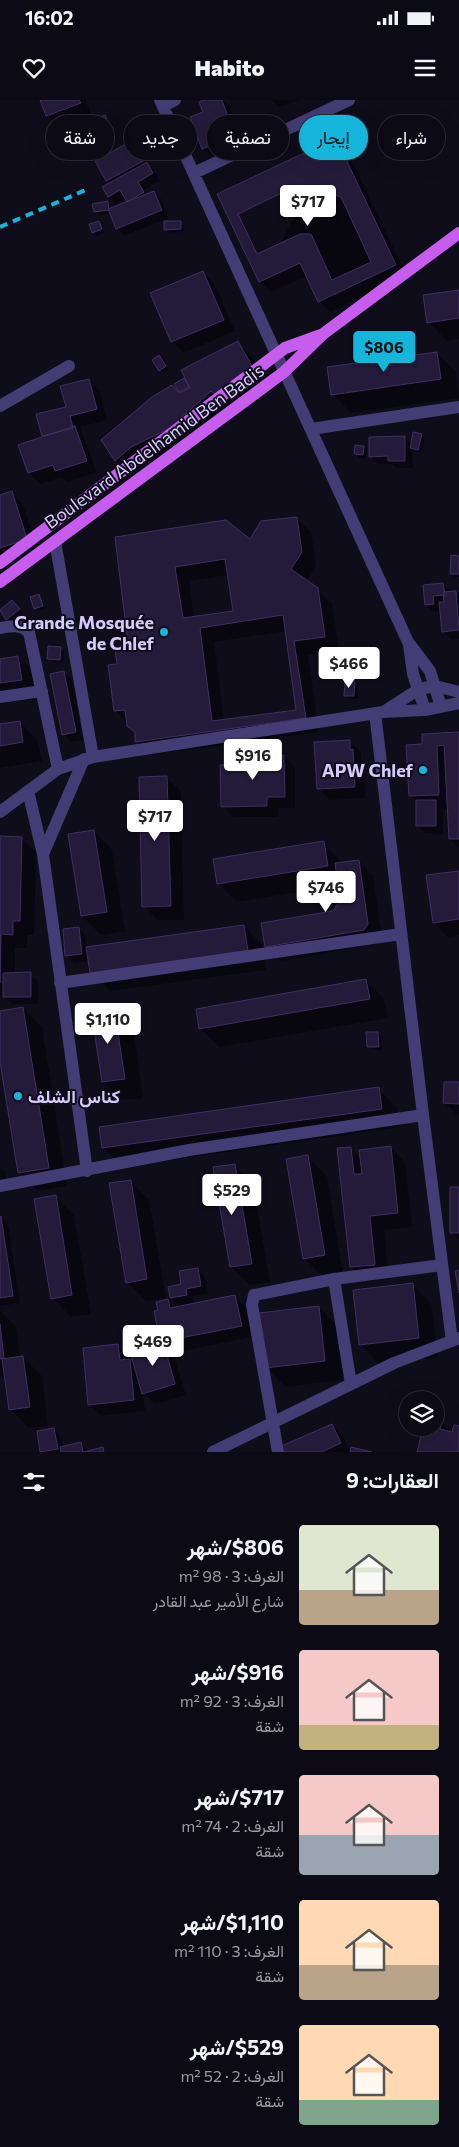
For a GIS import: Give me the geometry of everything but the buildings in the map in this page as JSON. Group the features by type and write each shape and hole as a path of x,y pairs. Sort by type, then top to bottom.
{"main road":[{"name":"Boulevard Abdelhamid Ben Badis","path":"0,582 284,372 323,334 459,234"},
{"name":"Boulevard Abdelhamid Ben Badis","path":"0,563 276,354 297,342 323,334"}],"street":[{"path":"175,100 162,103 408,642 430,671 441,707"},
{"path":"194,173 349,100"},
{"path":"0,406 70,366"},
{"path":"311,429 459,407"},
{"path":"43,854 88,758 55,541"},
{"path":"0,628 24,627 29,632 58,769"},
{"path":"408,642 413,674 425,710"},
{"path":"379,713 418,689 436,686 459,692"},
{"path":"0,697 42,690"},
{"path":"0,812 58,769 88,758 379,713 425,710 459,702"},
{"path":"213,1452 394,1363 456,1339 442,1265 423,1115 401,934 379,713"},
{"path":"28,791 43,854 87,1171"},
{"path":"60,983 401,934"},
{"path":"0,1186 87,1171 188,1150 423,1115"},
{"path":"278,1452 252,1299 258,1293 334,1279 442,1265"},
{"path":"334,1279 351,1384"}],"railway":[{"path":"0,227 88,189"}],"place":[{"name":"Grande Mosquée de Chlef","path":"164,632"},
{"name":"APW Chlef","path":"423,770"},
{"name":"كناس الشلف","path":"18,1096"}]}
